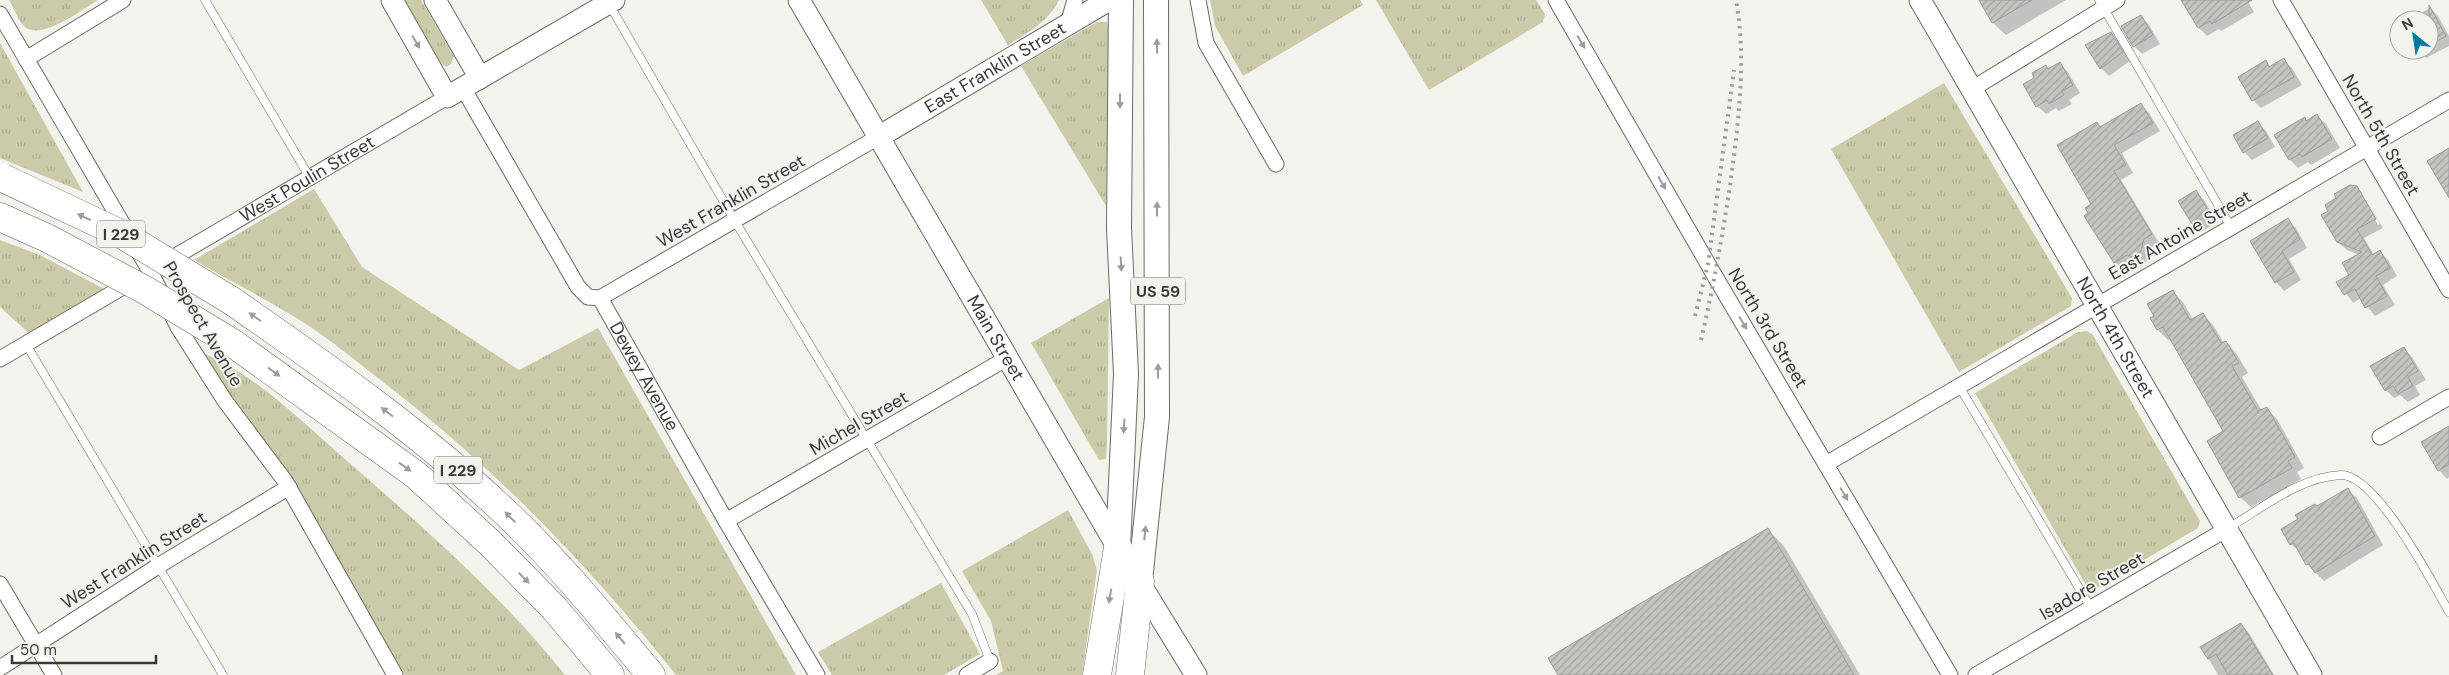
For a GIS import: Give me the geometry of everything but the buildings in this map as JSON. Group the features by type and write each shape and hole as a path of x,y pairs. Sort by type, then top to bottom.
{"highway":[{"name":"I 229","path":"2,178 123,235 232,301 345,380 424,440 508,514 575,584 651,675"},
{"name":"I 229","path":"0,217 47,238 145,290 234,344 416,475 490,543 554,608 610,675"},
{"name":"US 59","path":"1097,675 1118,548"},
{"name":"US 59","path":"1130,675 1140,581"}],"main road":[{"name":"US 59","path":"1118,548 1126,374 1120,228 1121,0"},
{"name":"US 59","path":"1140,581 1158,416 1156,0"}],"street":[{"path":"26,59 123,0"},
{"path":"392,0 464,88 578,286 588,297 600,298"},
{"path":"435,0 464,88"},
{"name":"Main Street","path":"799,0 1009,357 1118,548 1196,675"},
{"path":"1068,24 1075,0"},
{"name":"East Franklin Street","path":"880,136 1109,0"},
{"path":"1198,0 1206,42 1276,164"},
{"name":"North 3rd Street","path":"1556,0 1950,675"},
{"name":"North 4th Street","path":"1920,0 2311,675"},
{"path":"1972,88 2101,4 2117,0"},
{"name":"North 5th Street","path":"2281,0 2449,290"},
{"name":"West Poulin Street","path":"0,359 610,1"},
{"name":"Prospect Avenue","path":"0,14 150,271 178,327 225,401 289,486 395,675"},
{"name":"East Antoine Street","path":"1826,464 2449,100"},
{"name":"West Franklin Street","path":"600,298 880,136"},
{"name":"Dewey Avenue","path":"600,298 726,521 817,675"},
{"name":"Michel Street","path":"726,521 1009,357"},
{"path":"2380,437 2449,397"},
{"name":"West Franklin Street","path":"0,668 158,566 289,486"},
{"name":"Isadore Street","path":"1976,675 2227,529"},
{"path":"0,584 54,675"},
{"path":"966,675 990,661"}],"lane":[{"path":"206,0 310,178"},
{"path":"610,1 735,220 972,614 990,661"},
{"path":"2101,4 2230,227"},
{"path":"26,344 223,675"},
{"path":"1958,386 2091,608"},
{"path":"2227,529 2307,482 2342,475 2354,477 2386,508 2449,612"}],"green space":[{"path":"9,0 98,0 51,27 32,30 25,27 18,18"},
{"path":"405,0 421,0 454,56 451,64 446,67 441,63"},
{"path":"981,0 1059,0 1043,21 1008,45"},
{"path":"1210,0 1360,0 1363,5 1243,76 1215,26"},
{"path":"1376,0 1536,0 1545,14 1543,22 1429,90"},
{"path":"1097,22 1107,22 1109,32 1106,206 1021,66"},
{"path":"0,43 83,192 0,158"},
{"path":"1944,83 2072,298 2071,306 1959,372 1831,149"},
{"path":"314,189 362,267 519,370 598,328 796,675 676,675 609,594 573,555 499,481 460,446 351,357 303,322 194,260"},
{"path":"0,240 40,255 108,291 32,336 0,307"},
{"path":"1109,298 1107,444 1106,459 1099,460 1031,343"},
{"path":"2087,331 2093,335 2200,521 2198,528 2090,592 1975,393 2078,332"},
{"path":"198,351 237,371 272,396 398,505 457,559 513,615 565,675 405,675 271,451 227,397"},
{"path":"1068,510 1092,554 1097,570 1082,675 996,675 1003,671 991,621 962,571"},
{"path":"941,583 980,654 944,675 832,675 818,652"}],"railway":[{"path":"1701,340 1724,225 1738,117 1741,46 1736,0"},
{"path":"1695,316 1708,264 1734,70"}]}
